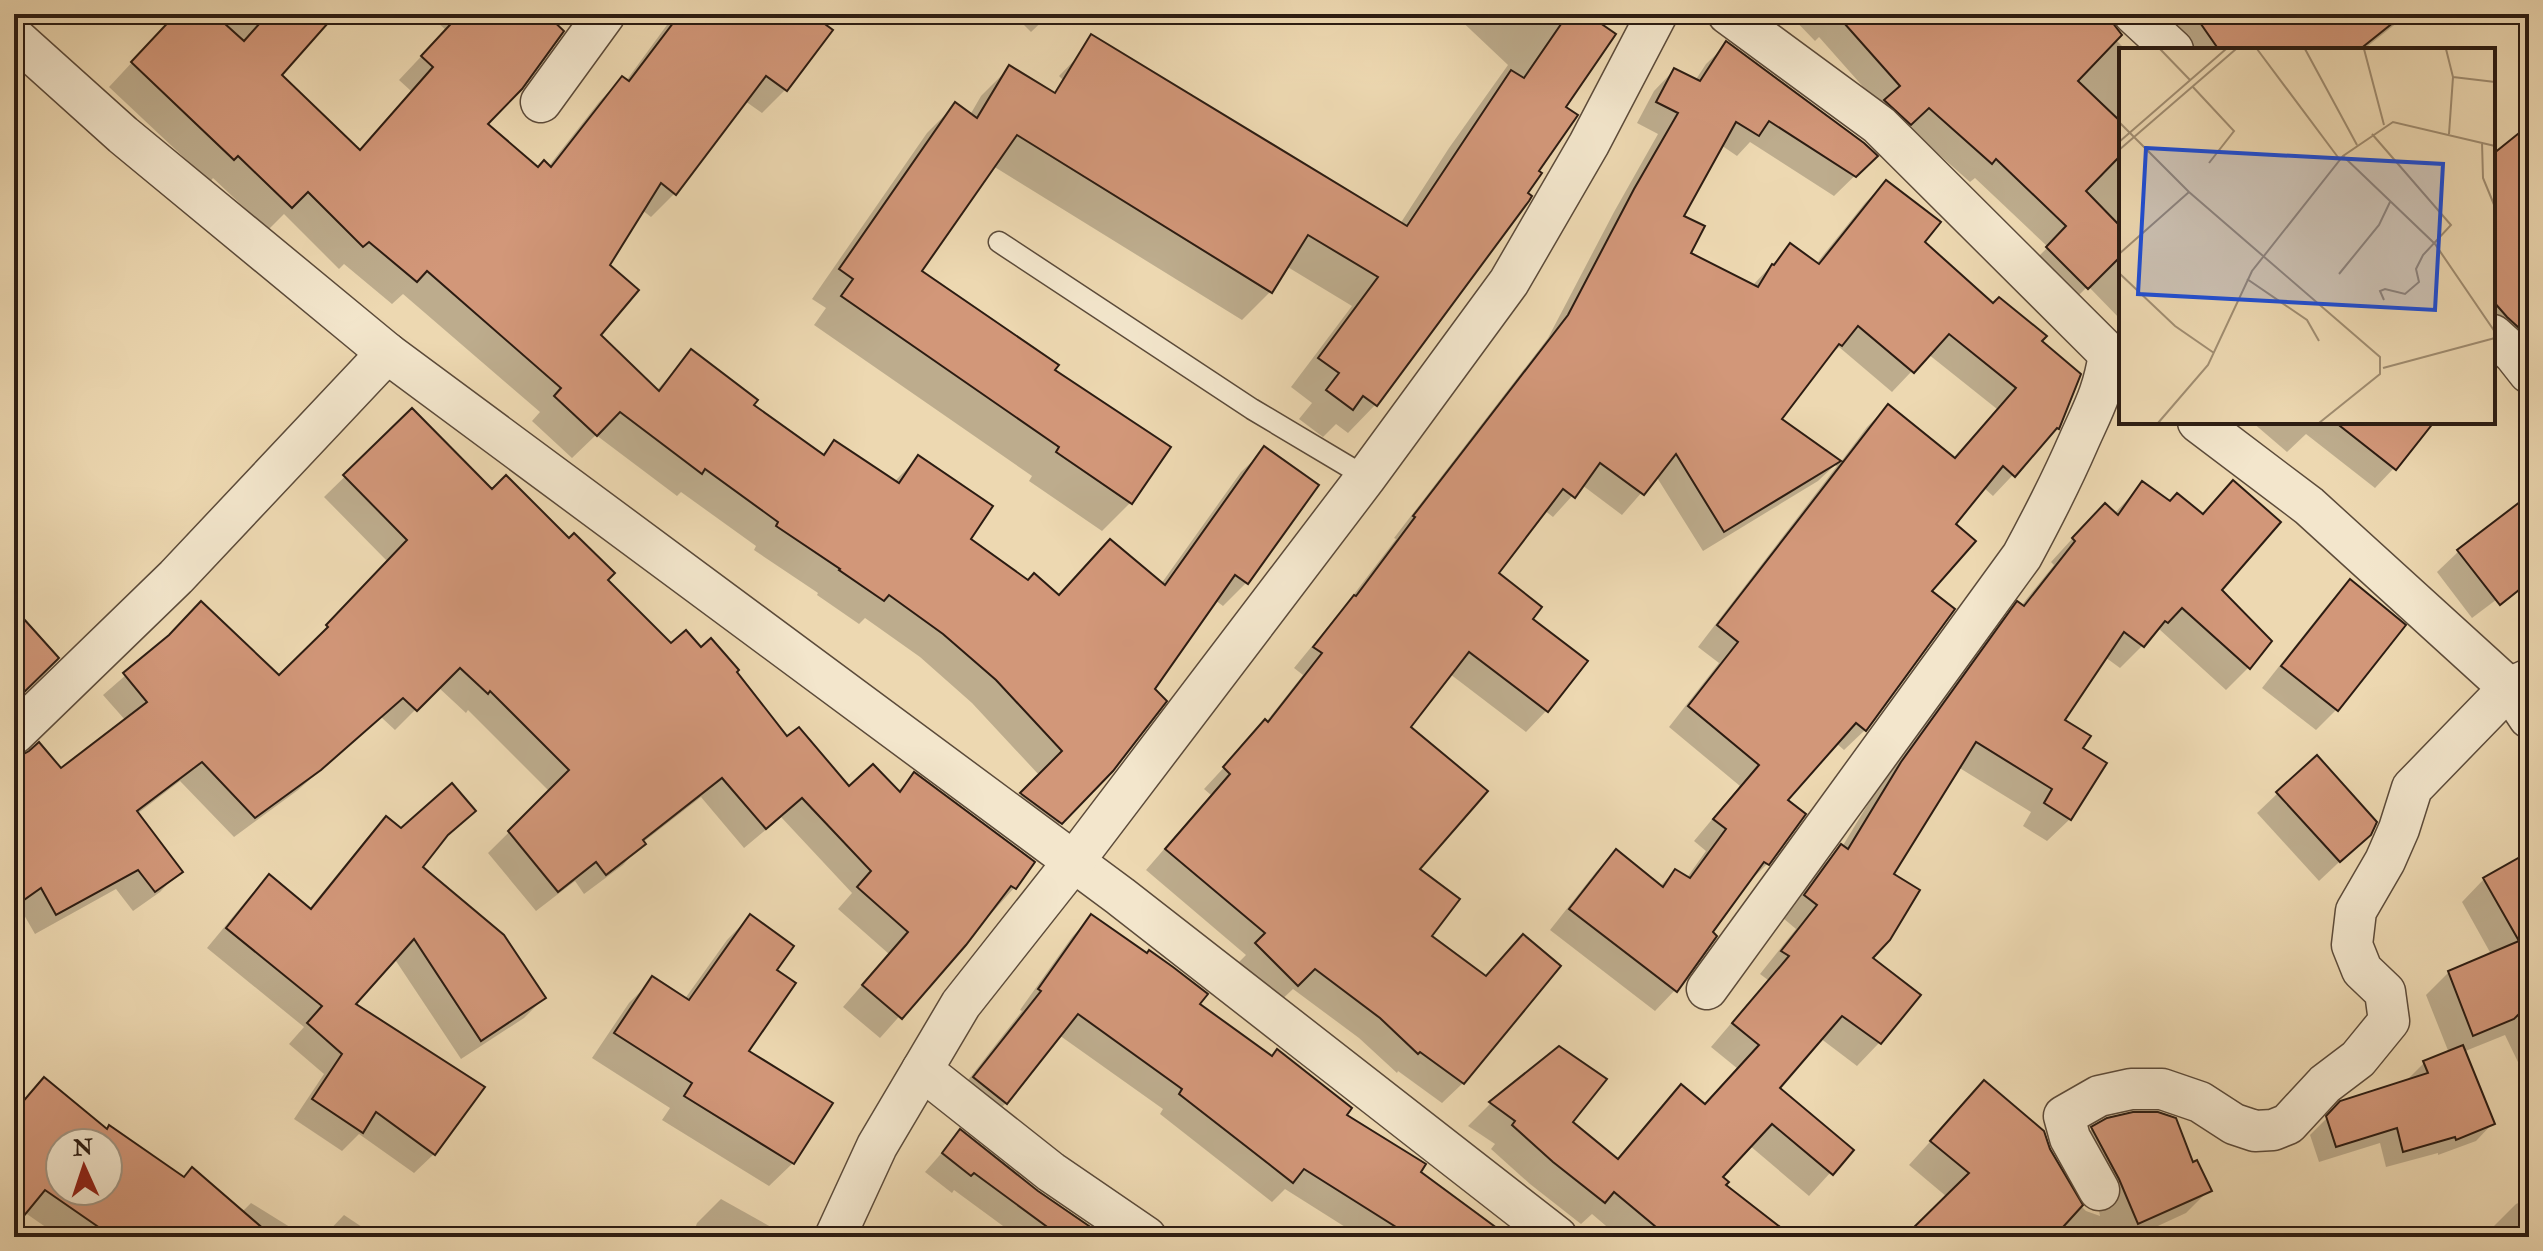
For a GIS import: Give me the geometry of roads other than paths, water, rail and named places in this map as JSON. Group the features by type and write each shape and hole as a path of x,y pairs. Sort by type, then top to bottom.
{"street":[{"path":"541,102 605,14"},
{"path":"835,1237 877,1146 961,1004 1074,861 1366,477 1509,282 1589,144 1657,14"},
{"path":"1707,989 2022,556 2058,489 2115,359 1879,125 1728,14"},
{"path":"2134,14 2171,48"},
{"path":"14,37 123,135 387,353 1074,861 1557,1237"},
{"path":"2495,337 2529,373"},
{"path":"14,734 176,577 387,353"},
{"path":"2099,1190 2070,1138 2064,1116 2099,1096 2131,1089 2162,1089 2200,1102 2234,1124 2255,1131 2273,1130 2288,1124 2325,1084 2366,1050 2389,1021 2385,992 2362,970 2352,945 2356,911 2385,861 2412,788 2522,695 2309,506 2201,424"},
{"path":"922,1070 1051,1172 1146,1237"}],"lane":[{"path":"999,242 1252,409 1366,477"}]}
